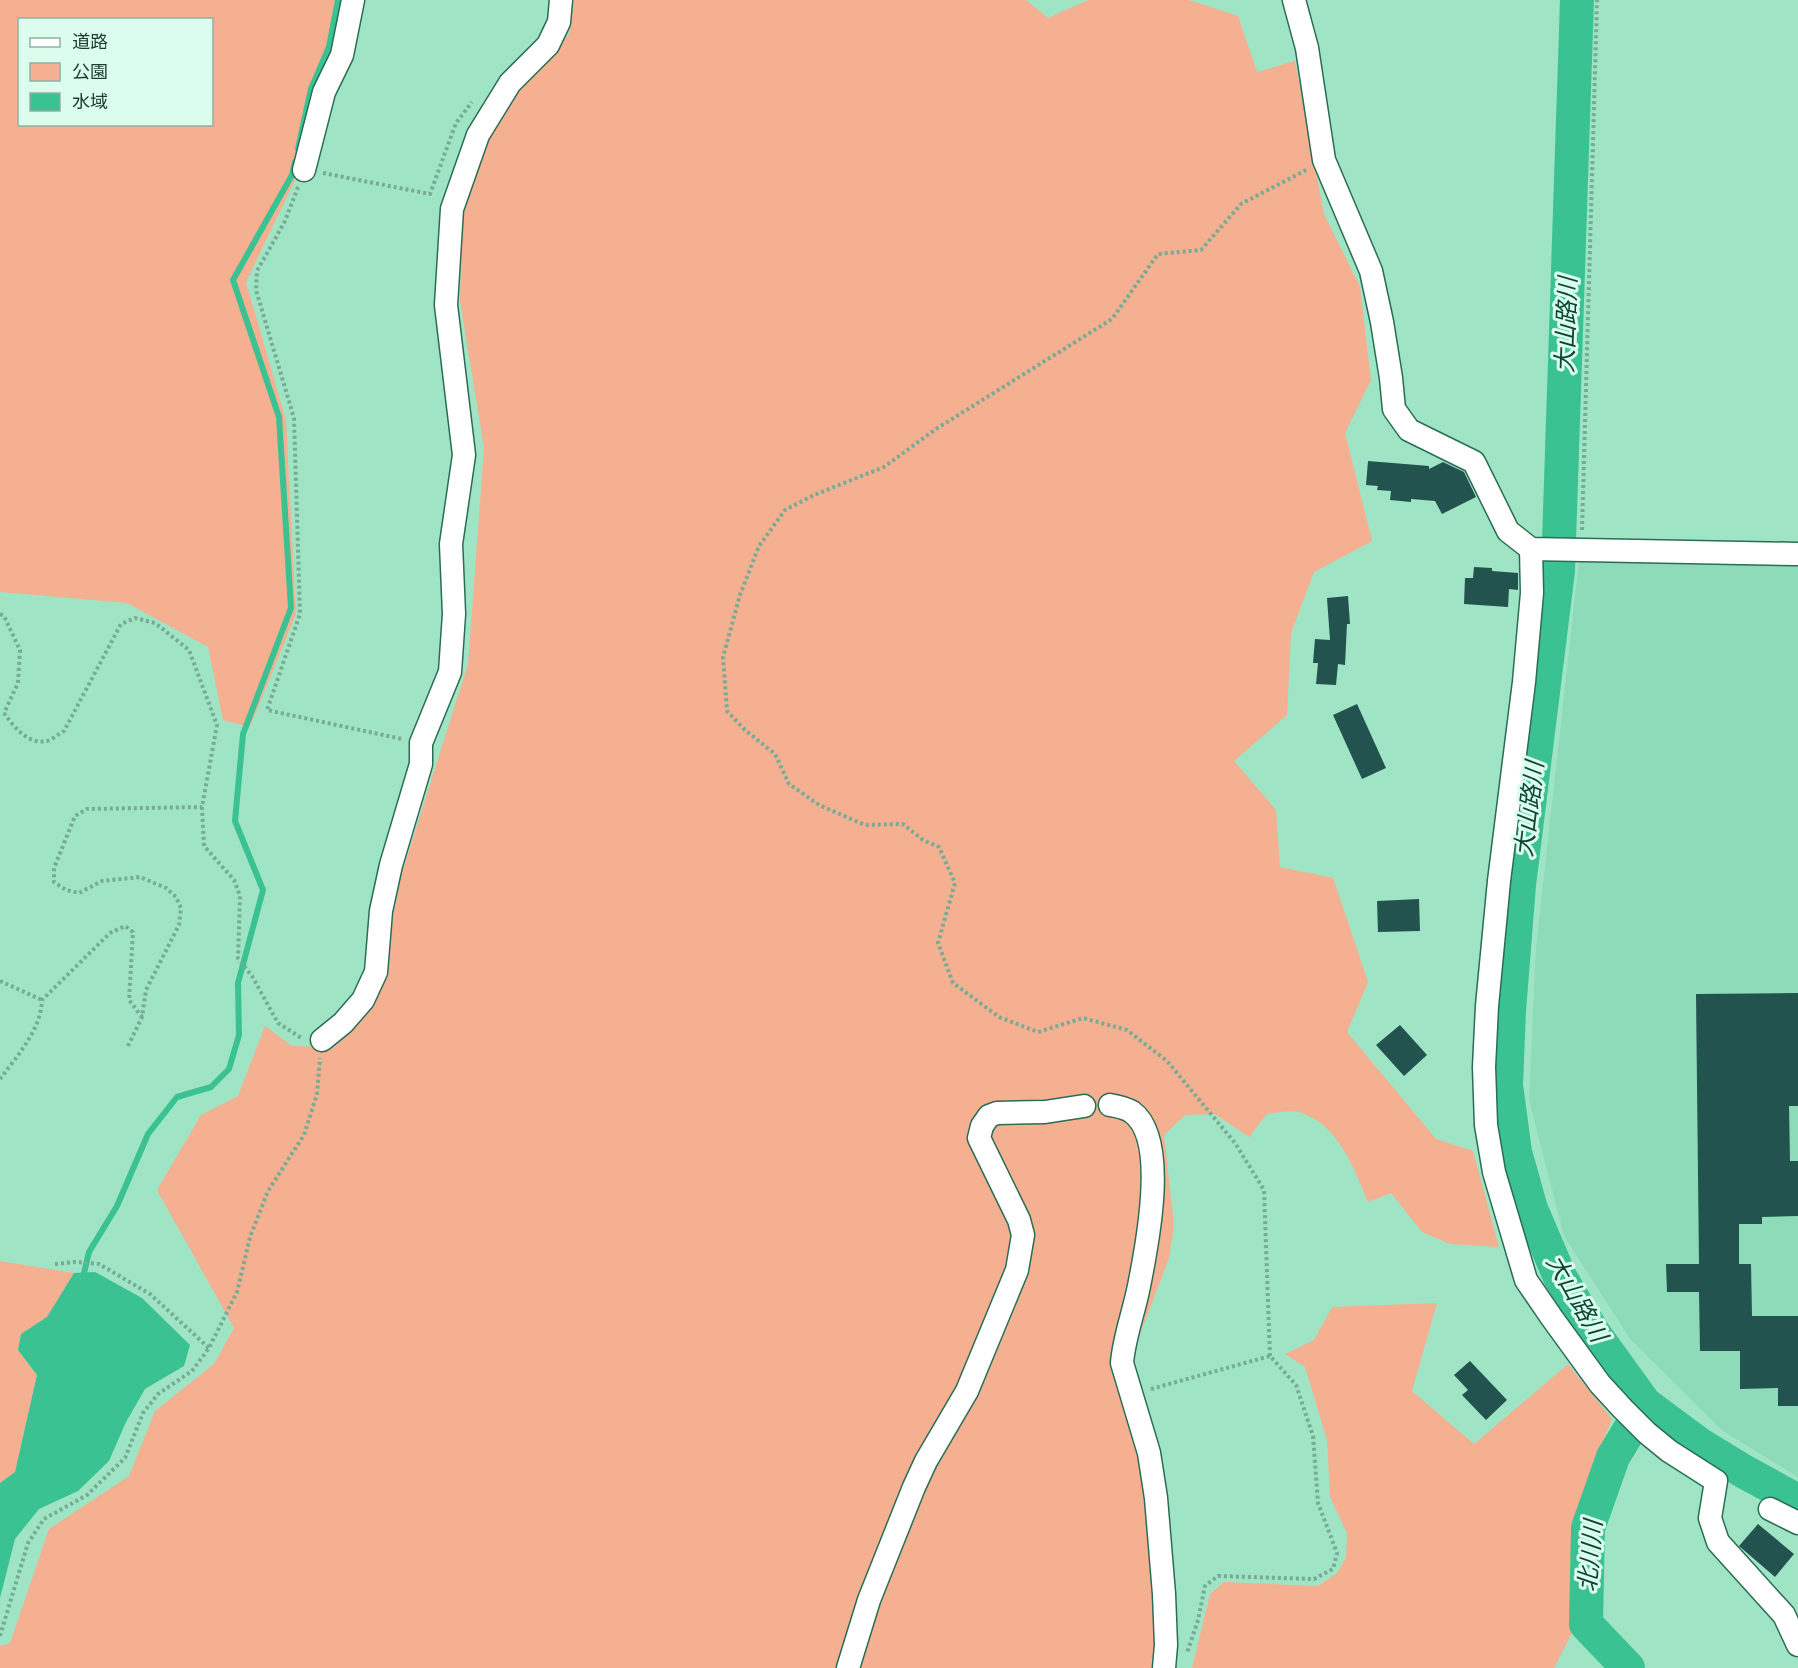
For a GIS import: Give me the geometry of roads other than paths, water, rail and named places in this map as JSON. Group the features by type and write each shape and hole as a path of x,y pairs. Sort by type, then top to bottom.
{"street":[{"path":"304,170 324,92 342,55 354,0"},
{"path":"322,1040 343,1023 363,1000 376,972 381,911 391,865 421,764 421,743 450,672 454,614 451,544 464,455 446,305 452,209 478,135 510,83 548,45 559,22 561,0"},
{"path":"1294,0 1307,48 1324,160 1371,271 1382,322 1394,409 1408,430 1474,462 1508,531 1537,550 1798,554"},
{"path":"1537,550 1487,1006 1484,1067 1486,1125 1494,1172 1526,1281 1600,1384 1623,1409 1669,1451 1716,1481 1710,1518 1718,1542 1784,1615 1798,1645"},
{"path":"1110,1105 1131,1111 1141,1122 1151,1149 1149,1227 1122,1363 1149,1453 1156,1498 1164,1594 1166,1645 1164,1668"},
{"path":"848,1668 869,1600 914,1487 926,1461 967,1391 1017,1270 1023,1235 1019,1221 979,1138 982,1126 989,1116 997,1113 1045,1112 1084,1106"},
{"path":"1770,1509 1798,1523"}],"water":[{"path":"95,1272 142,1298 190,1345 184,1366 145,1389 126,1422 109,1461 78,1491 39,1509 15,1539 0,1598 0,1483 15,1472 37,1375 18,1350 21,1334 47,1317 74,1273"}],"waterway":[{"path":"298,149 311,89 329,47 338,0"},
{"name":"大山路川","path":"1577,0 1558,571 1519,885 1509,1011 1506,1085 1515,1152 1531,1209 1560,1277 1593,1332 1645,1404 1699,1444 1798,1501"},
{"path":"84,1273 89,1252 117,1206 148,1134 177,1097 211,1087 229,1069 239,1035 238,983 263,890 235,821 243,734 291,608 279,417 233,280 292,175 295,162"},
{"name":"北川川","path":"1628,1668 1586,1624 1588,1528 1613,1457 1645,1404"}]}
